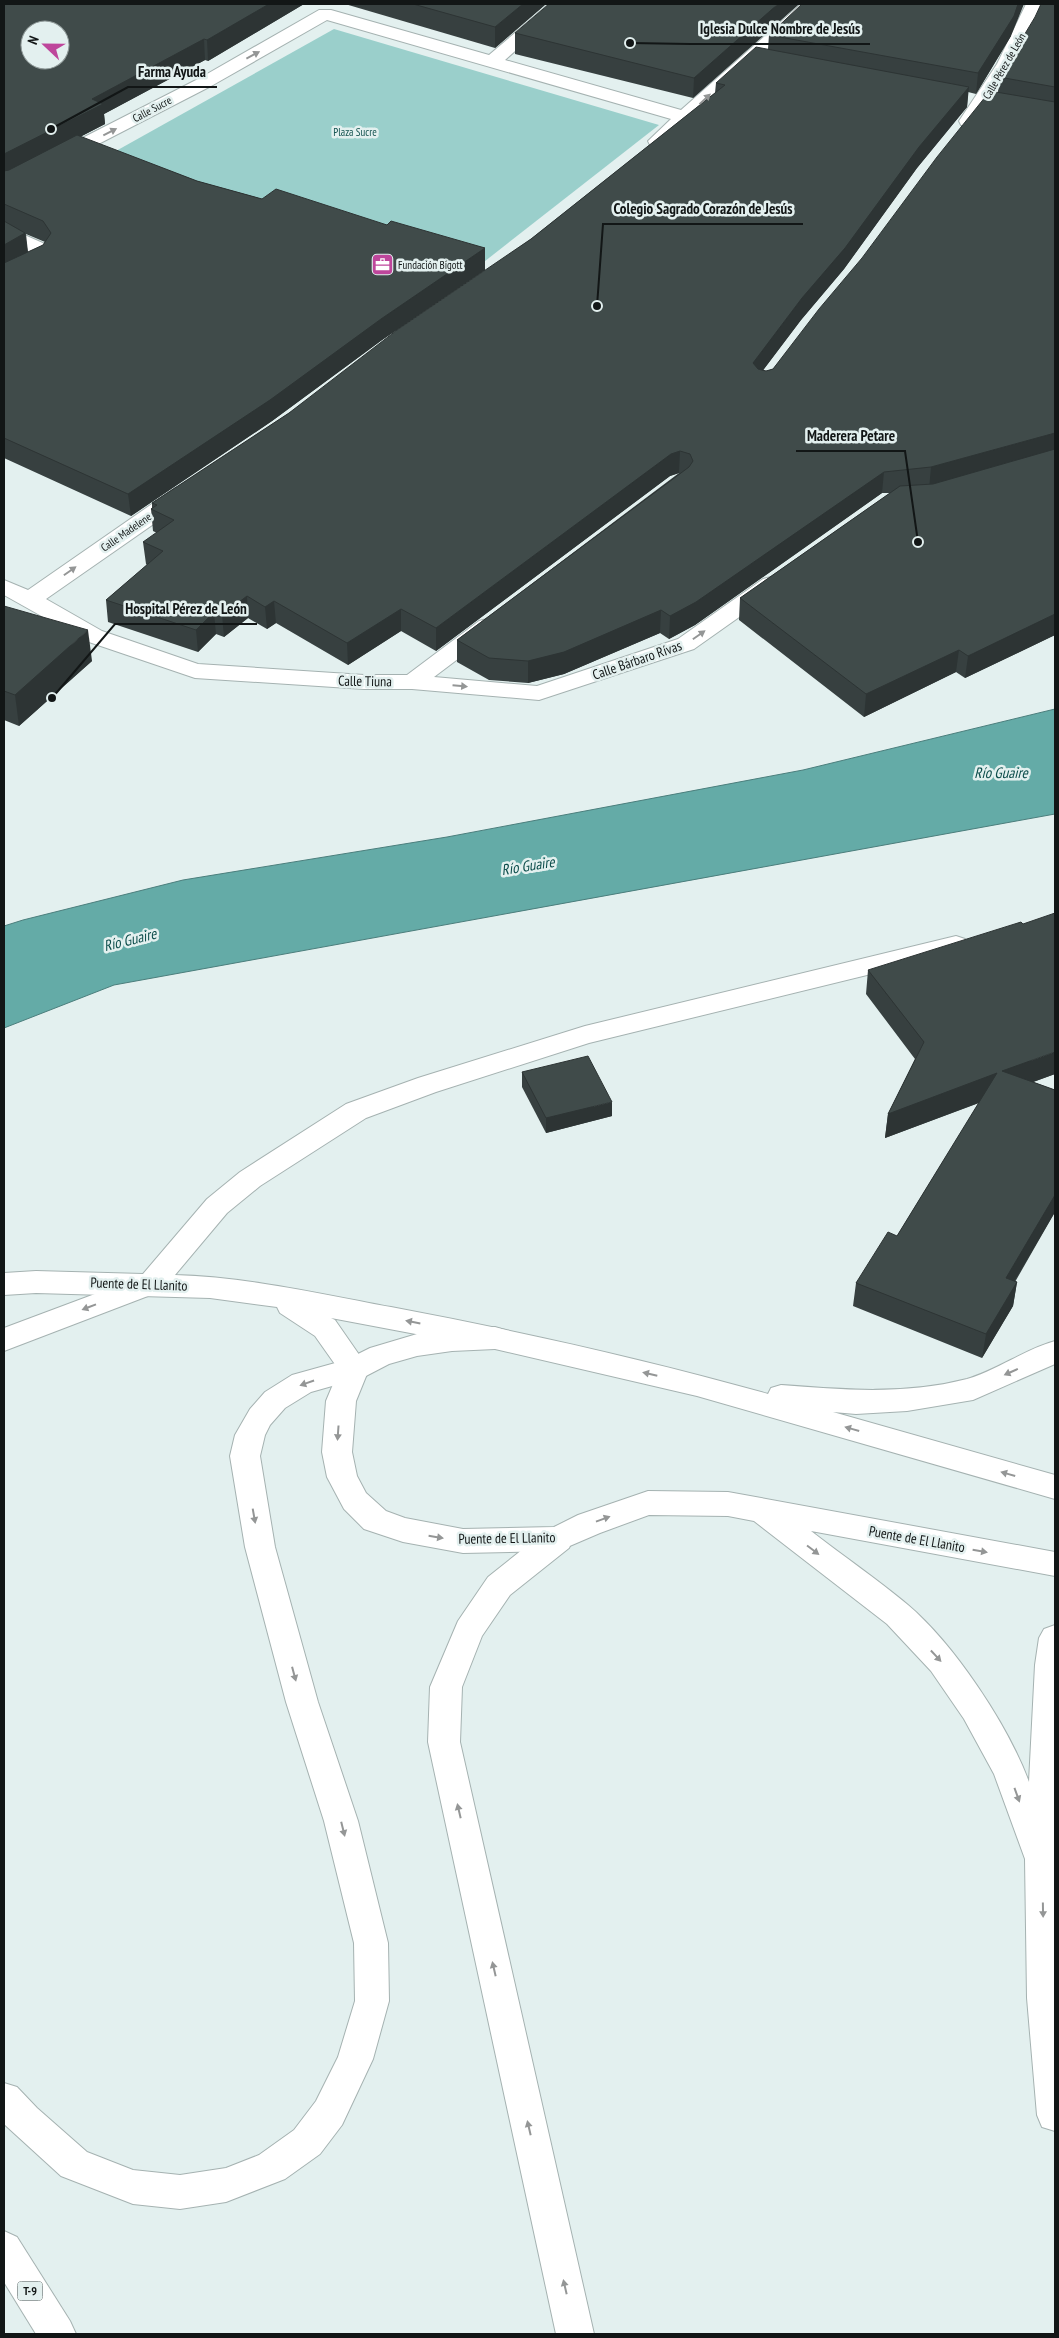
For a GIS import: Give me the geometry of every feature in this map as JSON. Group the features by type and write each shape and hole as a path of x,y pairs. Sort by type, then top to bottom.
{"main road":[{"path":"492,62 559,4"},
{"path":"641,154 758,61 811,4"},
{"name":"Calle Pérez de León","path":"955,138 984,102 1022,37 1035,4"},
{"name":"Calle Sucre","path":"4,185 109,132 284,39 325,14 492,62"},
{"path":"492,62 686,117"},
{"path":"4,232 38,248 42,254 38,260 4,278"},
{"name":"Calle Madelene","path":"30,598 198,483"},
{"name":"Calle Bárbaro Rívas","path":"412,682 539,693 686,644 789,572"},
{"name":"Calle Tiuna","path":"4,587 30,598 94,636 195,672 364,682 412,682 503,614"},
{"path":"4,1340 151,1284 217,1206 250,1179 356,1111 426,1085 585,1035 981,938"},
{"name":"Puente de El Llanito","path":"4,1284 36,1282 210,1287 274,1296 495,1338 697,1385 1055,1487"},
{"name":"Puente de El Llanito","path":"274,1296 302,1311 325,1328 354,1370 341,1401 337,1452 342,1477 355,1501 375,1520 411,1532 463,1540 558,1539 589,1524 648,1503 728,1504 1055,1564"},
{"path":"4,2099 24,2120 74,2164 133,2187 180,2192 226,2185 272,2167 306,2142 329,2113 355,2059 372,2001 370,1943 341,1820 302,1702 260,1547 245,1456 250,1435 260,1417 275,1400 302,1383 354,1370 380,1356 417,1345 452,1340 495,1338"},
{"path":"697,1385 856,1403 907,1400 973,1389 1055,1352"},
{"path":"760,1510 898,1615 942,1662 975,1709 1009,1772 1042,1861"},
{"path":"558,1539 499,1586 469,1630 446,1687 444,1742 575,2334"},
{"path":"1055,1638 1051,1665 1042,1861 1044,1998 1055,2115"},
{"name":"T-9","path":"4,2249 57,2334"}],"green space":[{"name":"Plaza Sucre","path":"334,29 659,125 480,265 107,156"}],"water":[{"name":"Río Guaire","path":"1055,709 1055,814 114,985 4,1028 4,926 23,920 183,880 447,837 803,770"}],"building":[{"path":"4,4 269,4 207,40 204,39 92,99 103,104 4,154"},
{"path":"413,4 523,4 495,27"},
{"path":"549,4 778,4 694,78 515,33"},
{"path":"802,4 1018,4 1014,16 978,73 769,35"},
{"path":"1041,4 1055,4 1055,87 999,77 1035,17"},
{"path":"756,47 969,87 919,147 845,248 802,298 753,363 758,369 766,371 773,369 819,309 862,258 937,157 990,91 1055,102 1055,433 931,467 884,472 696,602 670,616 661,610 564,652 528,661 489,658 457,640 689,467 693,461 690,454 680,451 671,454 436,628 401,609 347,643 274,601 265,607 247,596 222,615 214,612 196,630 106,600 163,551 143,542 174,520 151,509 157,505 152,503 289,413 397,330 531,239 725,85 716,83"},
{"path":"77,135 197,181 262,199 276,189 387,225 391,221 485,248 381,319 270,400 128,494 4,438 4,263 43,245 51,233 43,221 4,204 4,171"},
{"path":"4,221 25,233 4,245"},
{"path":"1055,449 1055,614 968,656 959,650 866,694 740,598 900,486 933,484"},
{"path":"4,606 88,630 15,695 4,691"},
{"path":"1055,913 1055,1052 1002,1071 1055,1090 1055,1195 1006,1278 1017,1282 986,1334 856,1283 888,1232 897,1236 997,1073 888,1114 924,1042 868,970"},
{"path":"588,1056 612,1102 546,1118 522,1072"}],"place":[{"name":"Iglesia Dulce Nombre de Jesús","path":"630,43"},
{"name":"Farma Ayuda","path":"51,129"},
{"name":"Fundación Bigott","path":"382,265"},
{"name":"Colegio Sagrado Corazón de Jesús","path":"597,306"},
{"name":"Maderera Petare","path":"918,542"},
{"name":"Hospital Pérez de León","path":"52,698"}]}
